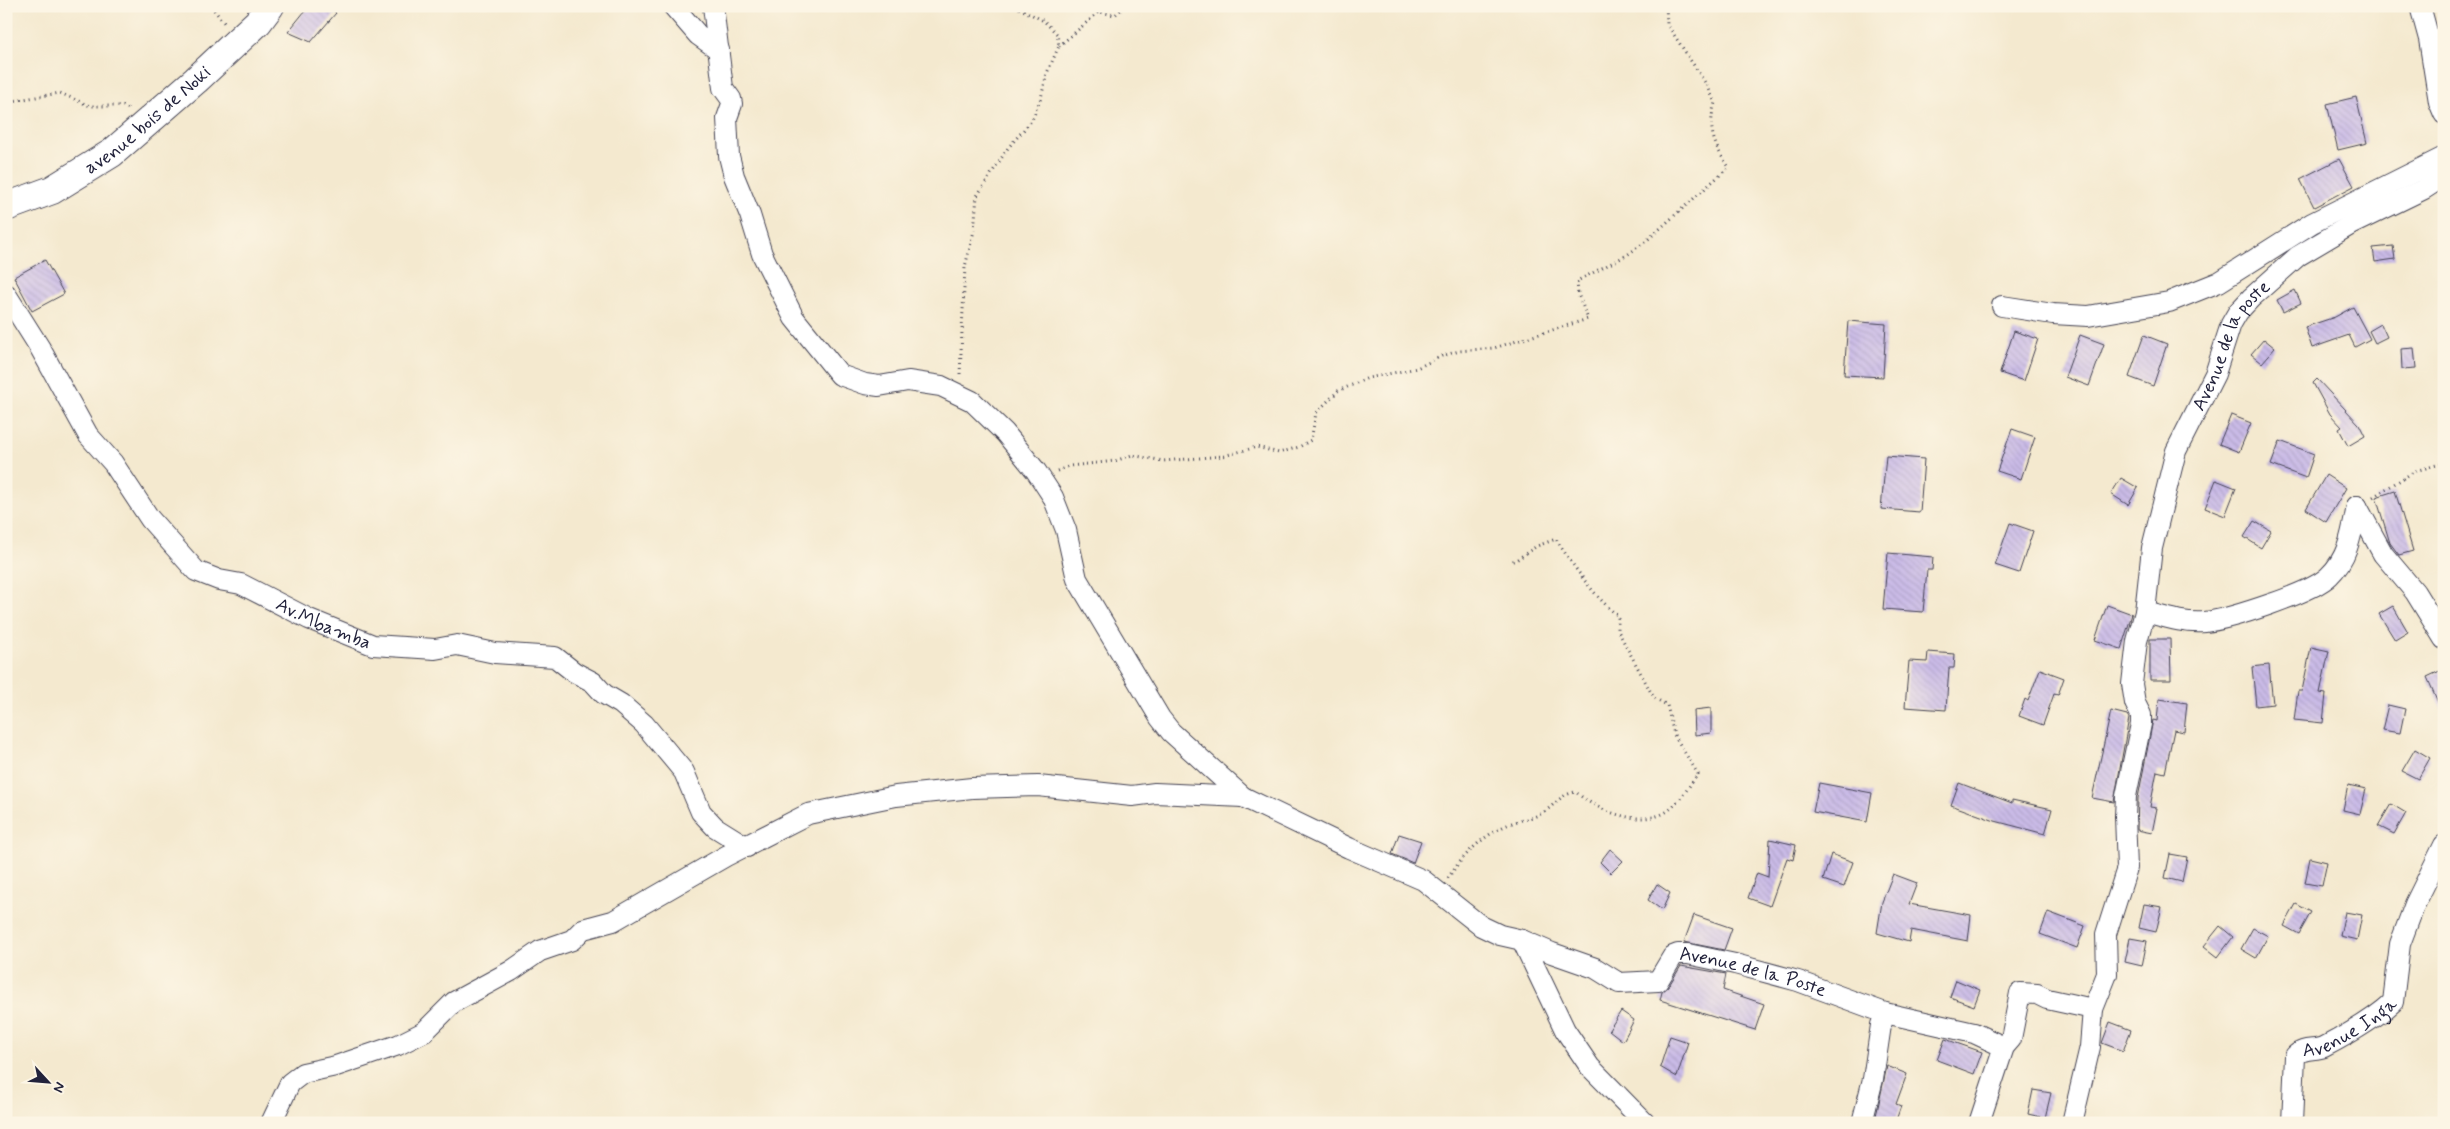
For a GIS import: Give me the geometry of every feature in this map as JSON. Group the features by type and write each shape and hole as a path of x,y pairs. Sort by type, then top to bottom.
{"street":[{"name":"avenue bois de Noki","path":"6,207 52,190 80,175 112,153 258,22 270,6"},
{"path":"673,6 698,35 719,50"},
{"path":"713,6 724,88 731,98 732,104 727,118 730,156 734,176 750,215 762,254 794,318 840,375 865,384 879,386 908,381 941,386 968,400 1005,433 1053,498 1060,514 1077,579 1083,592 1160,718 1171,732 1242,797 1349,848 1423,880 1481,926 1500,935 1522,940 1570,1038 1590,1067 1645,1123"},
{"path":"2420,6 2429,38 2438,102 2444,114"},
{"name":"Avenue de la poste","path":"2002,306 2053,314 2088,316 2169,302 2218,282 2312,223 2444,157"},
{"name":"Avenue de la poste","path":"2093,1009 2105,983 2107,974 2106,934 2127,868 2126,796 2142,714 2135,703 2132,684 2137,641 2145,612 2152,548 2176,450 2215,374 2231,324 2238,312 2298,256 2352,224 2444,176"},
{"name":"Av.Mbamba","path":"6,294 45,356 88,435 113,463 150,519 196,571 218,580 241,584 308,619 374,645 435,649 457,646 495,653 555,657 567,668 593,682 604,694 621,704 644,724 684,772 701,812 715,827 747,846"},
{"path":"2145,612 2174,620 2204,622 2278,601 2317,585 2329,576 2343,558 2350,541 2357,506"},
{"path":"2357,506 2383,554 2415,592 2444,639"},
{"path":"271,1123 290,1083 303,1073 336,1066 398,1045 424,1032 454,1002 511,971 540,950 572,940 583,929 613,921 808,814 896,796 972,788 1038,786 1132,796 1155,793 1242,797"},
{"name":"Avenue Inga","path":"2292,1123 2295,1056 2302,1051 2321,1048 2393,1002 2400,944 2415,904 2444,845"},
{"name":"Avenue de la Poste","path":"1522,940 1552,954 1595,968 1608,978 1619,983 1658,981 1673,956 1688,954 1736,964 1798,981 1885,1013"},
{"path":"1979,1123 2004,1046 2011,1039 2020,993 2030,993 2093,1009 2090,1047 2072,1123"},
{"path":"1862,1123 1873,1079 1881,1025 1885,1013 1974,1033 2004,1046"}],"path":[{"path":"1015,6 1044,20 1057,34 1060,46"},
{"path":"968,400 960,380 960,339 965,267 974,231 976,196 1008,148 1032,120 1041,98 1047,73 1060,46 1098,12 1115,15 1125,6"},
{"path":"1041,480 1070,466 1115,462 1132,455 1163,461 1223,456 1257,447 1279,453 1299,447 1311,440 1316,413 1338,391 1368,378 1417,368 1442,356 1459,351 1494,348 1588,319 1578,294 1577,281 1627,255 1645,242 1729,167 1716,150 1712,115 1715,103 1708,87 1667,24 1666,6"},
{"path":"6,102 60,93 90,106 123,106 150,119"},
{"path":"2357,506 2414,471 2444,463"},
{"path":"1433,888 1446,881 1460,859 1485,838 1512,823 1527,821 1545,812 1566,793 1576,792 1585,800 1619,814 1649,819 1668,810 1698,774 1674,735 1667,705 1654,698 1618,631 1618,616 1603,604 1577,573 1556,538 1536,546 1516,560 1509,562"}],"building":[{"path":"309,6 329,6 336,13 311,42 288,32"},
{"path":"2356,97 2367,143 2338,150 2327,104"},
{"path":"2339,159 2354,186 2314,207 2300,179"},
{"path":"2393,246 2395,259 2375,262 2373,248"},
{"path":"45,260 64,294 32,311 14,277"},
{"path":"2295,290 2301,303 2283,312 2277,300"},
{"path":"2353,307 2370,339 2355,347 2349,335 2312,348 2305,327 2335,317"},
{"path":"1848,321 1886,324 1883,377 1844,375"},
{"path":"2381,324 2387,337 2375,343 2369,331"},
{"path":"2014,331 2038,339 2024,381 2000,373"},
{"path":"2080,335 2104,344 2089,386 2065,377"},
{"path":"2144,335 2167,344 2153,386 2129,377"},
{"path":"2264,339 2275,348 2262,363 2251,354"},
{"path":"2414,348 2416,368 2402,369 2401,349"},
{"path":"2317,379 2359,424 2365,436 2348,446 2339,429 2342,427 2330,414 2313,383"},
{"path":"2231,415 2251,423 2239,452 2219,444"},
{"path":"2012,429 2035,437 2021,479 1997,471"},
{"path":"2280,441 2314,454 2306,478 2271,465"},
{"path":"1886,456 1924,459 1920,512 1881,509"},
{"path":"2326,475 2346,488 2326,522 2306,509"},
{"path":"2121,478 2138,488 2128,505 2111,494"},
{"path":"2216,480 2236,488 2225,516 2205,508"},
{"path":"2395,491 2413,551 2399,555 2390,543 2376,497"},
{"path":"2254,521 2271,531 2261,548 2244,537"},
{"path":"2010,523 2033,531 2019,573 1995,565"},
{"path":"1888,553 1933,557 1932,570 1927,570 1923,612 1883,609"},
{"path":"2107,605 2132,614 2121,649 2095,640"},
{"path":"2393,606 2408,632 2395,640 2379,614"},
{"path":"2150,639 2170,639 2171,680 2150,680"},
{"path":"2311,647 2329,651 2320,693 2326,694 2323,723 2294,720 2298,691 2302,691"},
{"path":"1928,652 1955,654 1954,668 1949,668 1946,710 1905,707 1909,661 1927,662"},
{"path":"2269,665 2273,704 2256,706 2252,667"},
{"path":"2040,669 2064,678 2058,695 2054,694 2043,725 2019,716 2025,699 2028,701"},
{"path":"2444,669 2444,716 2427,677"},
{"path":"2159,699 2187,703 2184,732 2174,730 2165,773 2157,771 2150,807 2157,808 2152,833 2137,830 2138,798 2153,720 2157,721"},
{"path":"2388,705 2405,709 2400,733 2382,730"},
{"path":"1711,708 1711,733 1695,735 1694,710"},
{"path":"2111,711 2127,715 2129,718 2114,802 2092,798"},
{"path":"2415,749 2430,758 2418,779 2402,771"},
{"path":"1819,783 1872,793 1867,822 1813,812"},
{"path":"1959,783 2012,803 2012,800 2052,809 2045,834 1995,821 1951,805"},
{"path":"2348,785 2366,789 2360,814 2343,810"},
{"path":"2391,804 2406,813 2394,834 2378,826"},
{"path":"1399,834 1421,841 1413,863 1392,854"},
{"path":"1770,839 1796,845 1793,860 1787,858 1770,906 1748,898 1757,873 1768,877"},
{"path":"1610,849 1623,861 1611,873 1600,862"},
{"path":"1831,854 1853,862 1844,887 1823,880"},
{"path":"2170,854 2187,857 2182,882 2165,878"},
{"path":"2310,858 2327,862 2322,886 2305,883"},
{"path":"1893,874 1917,883 1909,904 1971,915 1968,941 1911,930 1909,942 1877,933 1882,902"},
{"path":"1657,884 1670,893 1662,910 1648,900"},
{"path":"2144,904 2162,907 2156,932 2139,928"},
{"path":"2296,904 2311,912 2299,934 2284,926"},
{"path":"2048,912 2085,926 2077,948 2040,934"},
{"path":"2345,912 2362,915 2357,940 2340,936"},
{"path":"1694,915 1732,928 1724,950 1684,942"},
{"path":"2220,926 2233,937 2218,957 2204,946"},
{"path":"2253,928 2268,936 2256,958 2241,949"},
{"path":"2130,938 2147,941 2142,966 2125,962"},
{"path":"1681,966 1726,974 1723,990 1764,1004 1755,1030 1660,1000 1662,992 1668,987"},
{"path":"1956,980 1980,990 1974,1006 1950,997"},
{"path":"1621,1011 1634,1020 1623,1041 1609,1030"},
{"path":"2110,1022 2131,1030 2123,1051 2102,1043"},
{"path":"1670,1036 1688,1042 1677,1077 1660,1067"},
{"path":"1945,1039 1982,1052 1974,1074 1937,1060"},
{"path":"1887,1066 1907,1074 1896,1104 1901,1106 1895,1123 1876,1116"},
{"path":"2033,1090 2051,1093 2045,1118 2028,1114"}]}
